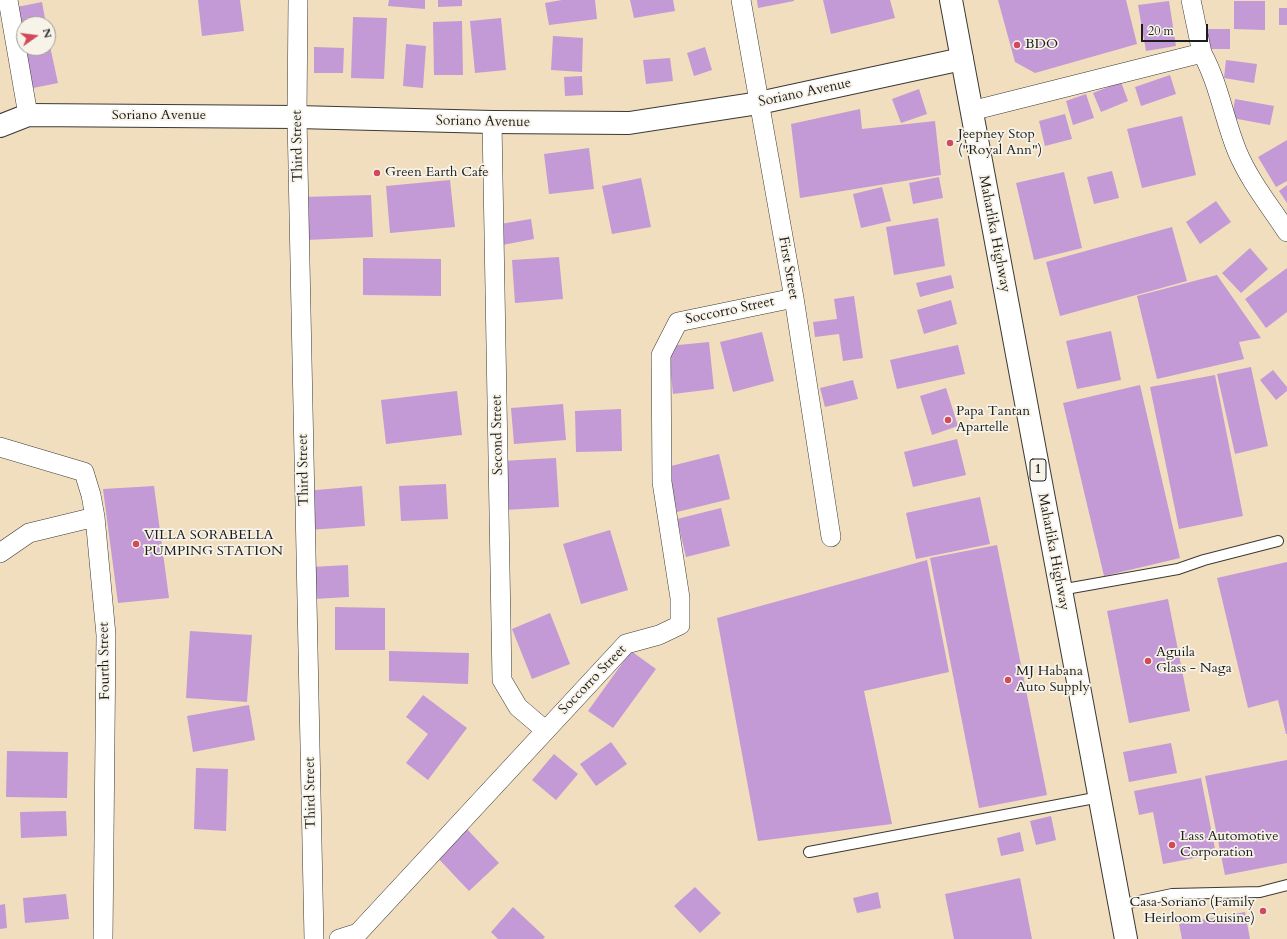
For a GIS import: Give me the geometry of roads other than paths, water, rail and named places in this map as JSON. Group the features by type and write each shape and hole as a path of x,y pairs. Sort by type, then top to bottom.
{"street":[{"path":"8,0 28,115"},
{"name":"Third Street","path":"298,0 297,117 314,939"},
{"name":"First Street","path":"741,0 794,298 831,537"},
{"name":"Maharlika Highway","path":"952,0 971,111 1126,939"},
{"path":"1191,0 1202,53 1214,78 1237,151 1255,184 1287,232"},
{"path":"971,111 1202,53"},
{"name":"Soriano Avenue","path":"0,126 28,115 297,117 492,122 628,123 759,103 962,59"},
{"name":"Second Street","path":"492,122 502,680 518,707 545,730"},
{"name":"Soccorro Street","path":"340,939 358,933 626,644 660,635 680,625 680,598 662,482 661,355 678,322 794,298"},
{"name":"Fourth Street","path":"0,447 84,472 91,495 95,517 106,635 103,939"},
{"path":"0,553 29,533 95,517"}],"lane":[{"path":"1060,590 1178,569 1204,560 1278,541"},
{"path":"809,852 1100,797"},
{"path":"1120,904 1172,894 1260,892 1287,885"}],"place":[{"name":"BDO","path":"1017,45"},
{"name":"Jeepney Stop (\"Royal Ann\")","path":"950,143"},
{"name":"Green Earth Cafe","path":"377,173"},
{"name":"Papa Tantan Apartelle","path":"948,420"},
{"name":"VILLA SORABELLA PUMPING STATION","path":"136,544"},
{"name":"Aguila Glass - Naga","path":"1148,661"},
{"name":"MJ Habana Auto Supply","path":"1008,680"},
{"name":"Lass Automotive Corporation","path":"1172,845"},
{"name":"Casa Soriano (Family Heirloom Cuisine)","path":"1263,911"}]}
